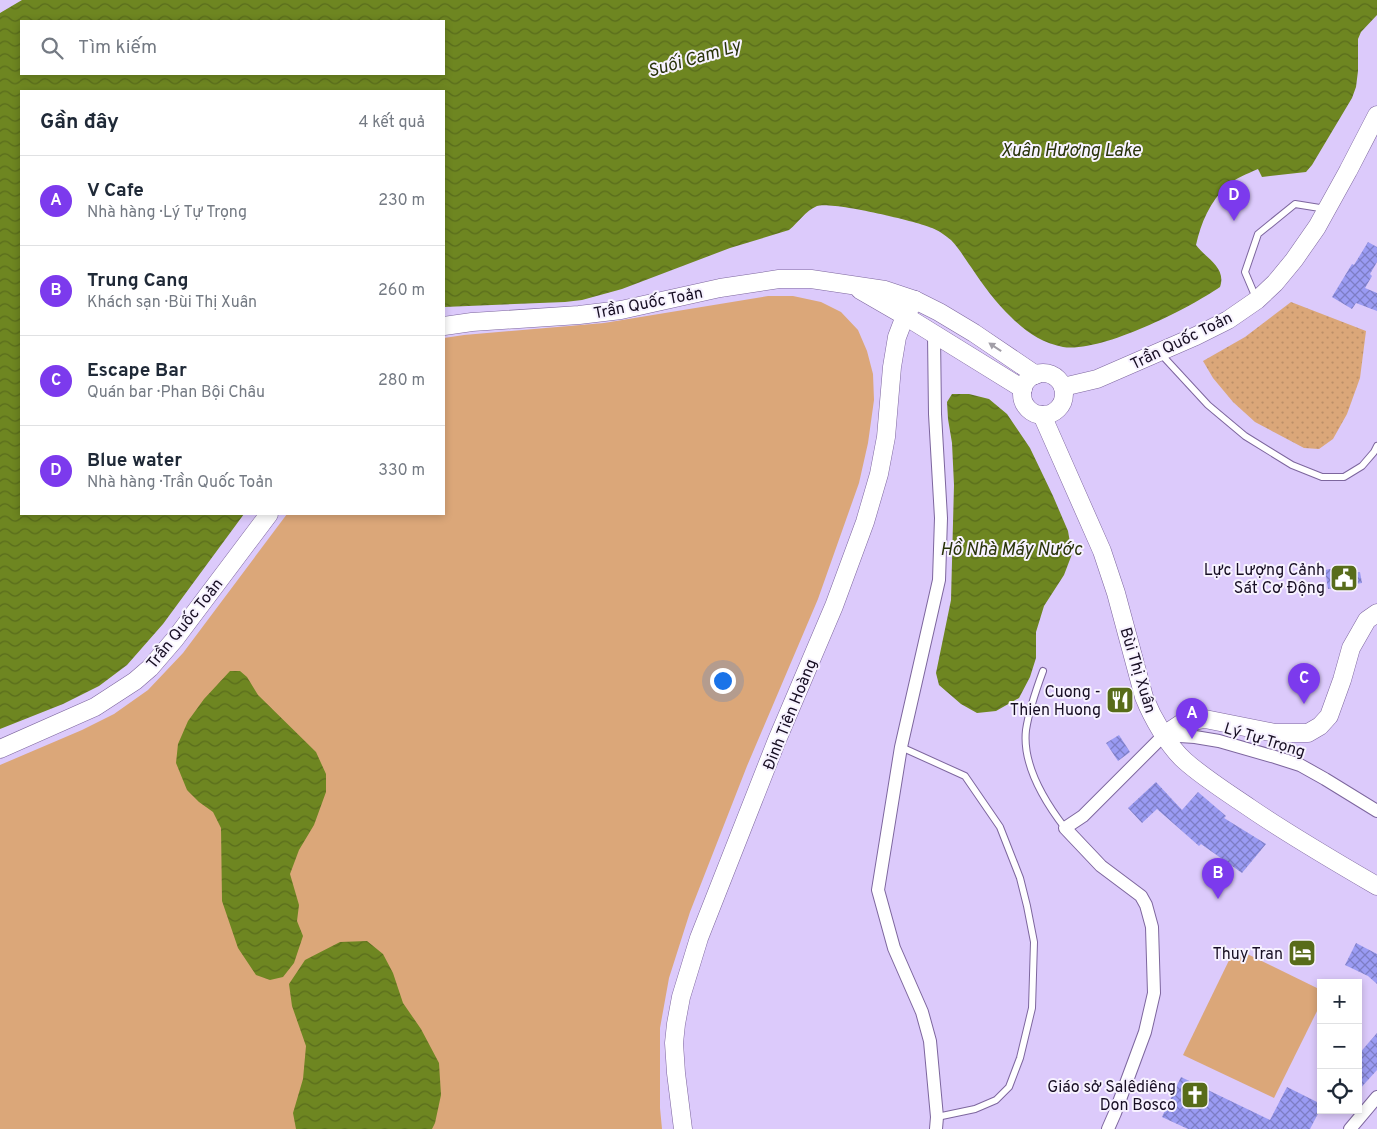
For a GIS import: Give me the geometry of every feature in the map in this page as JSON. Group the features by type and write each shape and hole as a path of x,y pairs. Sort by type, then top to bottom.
{"main road":[{"name":"Trần Quốc Toản","path":"1063,387 1097,379 1159,352 1228,320 1257,300 1275,283 1294,260 1317,227 1377,115"},
{"name":"Trần Quốc Toản","path":"445,326 621,310 720,288 779,279 811,278 885,290 915,300 974,333 1036,375"},
{"name":"Trần Quốc Toản","path":"850,285 905,316 1023,389"},
{"name":"Đinh Tiên Hoàng","path":"683,1129 674,1043 681,997 703,929 777,740 834,606 865,522 886,437 897,337 905,316 915,300"},
{"path":"1050,374 1063,387 1063,401 1054,412 1042,415 1035,413 1024,403 1023,389 1029,379 1036,375 1050,374"},
{"name":"Bùi Thị Xuân","path":"1042,415 1102,551 1116,593 1144,696 1150,713 1164,735 1184,760 1228,794 1291,836 1377,886"},
{"name":"Trần Quốc Toản","path":"0,749 95,706 135,681 150,668 268,515"},
{"path":"1164,735 1182,723 1205,719 1275,733 1308,733 1320,726 1329,716 1342,680 1350,648 1367,620 1377,613"}],"street":[{"path":"934,335 935,414 941,518 939,580 901,747 878,890 894,948 922,1012 930,1041 936,1123"},
{"path":"1108,1129 1145,1032 1152,1003 1154,993 1152,927 1146,905 1141,896 1101,866 1065,828 1083,816 1164,735"},
{"name":"Lý Tự Trọng","path":"1164,735 1219,742 1275,756 1300,765 1377,811"},
{"path":"1350,1129 1377,1097"}],"lane":[{"path":"1257,300 1245,272 1258,234 1295,204 1327,209"},
{"path":"1159,352 1208,405 1245,436 1292,465 1322,478 1344,477 1362,466 1377,446"},
{"path":"1043,670 1034,696 1026,730 1027,750 1033,776 1049,808 1065,828"},
{"path":"901,747 965,776 1000,827 1020,878 1034,942 1032,1008 1020,1058 1009,1087 996,1100 936,1123"}],"shaded area":[{"path":"768,296 793,296 821,302 841,312 858,330 867,351 873,374 874,400 868,443 859,483 818,599 747,766 690,912 669,978 660,1028 660,1108 662,1129 0,1129 0,765 82,730 114,714 148,690 183,653 286,515 445,515 445,338 604,323"},
{"path":"1291,302 1366,331 1360,378 1347,414 1333,439 1319,449 1304,448 1255,422 1233,402 1213,378 1203,361 1245,337"},
{"path":"1235,948 1317,988 1317,1011 1274,1098 1183,1055"}],"water":[{"name":"Xuân Hương Lake","path":"22,0 1377,0 1377,15 1361,32 1358,39 1358,71 1356,87 1352,98 1312,165 1306,172 1262,177 1258,169 1230,183 1211,205 1196,245 1218,268 1221,280 1220,287 1144,328 1099,343 1079,347 1063,347 1048,343 1022,327 995,300 954,243 937,230 874,212 825,205 813,208 789,230 730,248 622,289 582,300 445,307 445,90 20,90 20,515 243,515 163,624 127,665 99,686 63,704 0,729 0,13"},
{"name":"Hồ Nhà Máy Nước","path":"952,394 969,394 989,399 1007,414 1030,448 1053,496 1068,531 1072,554 1064,575 1044,606 1036,632 1036,658 1030,677 1019,698 996,711 977,713 961,704 939,685 936,673 951,600 954,485 952,443 947,402"},
{"path":"230,671 240,671 247,677 258,695 316,752 326,774 326,792 314,825 299,850 290,874 299,905 297,921 303,936 294,963 283,977 270,980 256,975 238,948 222,901 221,828 213,812 187,790 176,763 178,744 188,721 204,699"},
{"path":"367,941 383,954 393,973 403,1003 421,1029 439,1063 441,1095 435,1123 432,1129 296,1129 293,1113 303,1079 306,1046 292,1006 289,984 305,960 340,942"}],"building":[{"path":"1368,242 1377,247 1377,262 1365,288 1377,293 1377,311 1356,303 1352,309 1332,297"},
{"name":"Lực Lượng Cảnh Sát Cơ Động","path":"1353,565 1354,573 1360,572 1362,583 1328,589 1325,570"},
{"path":"1119,735 1130,752 1118,761 1106,743"},
{"path":"1156,782 1182,810 1198,792 1226,816 1224,818 1266,844 1242,873 1201,844 1199,846 1157,809 1142,823 1128,808"},
{"path":"1356,943 1377,954 1377,984 1368,976 1345,965"},
{"path":"1377,1033 1377,1070 1362,1087 1362,1069 1362,1050"},
{"name":"Giáo sở Salêdiêng Don Bosco","path":"1181,1077 1270,1120 1287,1087 1317,1102 1318,1114 1310,1129 1188,1129 1162,1117"}],"place":[{"name":"Blue water","path":"1234,221"},
{"name":"Lực Lượng Cảnh Sát Cơ Động","path":"1344,578"},
{"name":"Cuong - Thien Huong","path":"1120,700"},
{"name":"Escape Bar","path":"1304,704"},
{"name":"V Cafe","path":"1192,739"},
{"name":"Trung Cang","path":"1218,899"},
{"name":"Thuy Tran","path":"1302,953"},
{"name":"Giáo sở Salêdiêng Don Bosco","path":"1195,1095"}],"water label":[{"name":"Suối Cam Ly","path":"694,58"}]}
